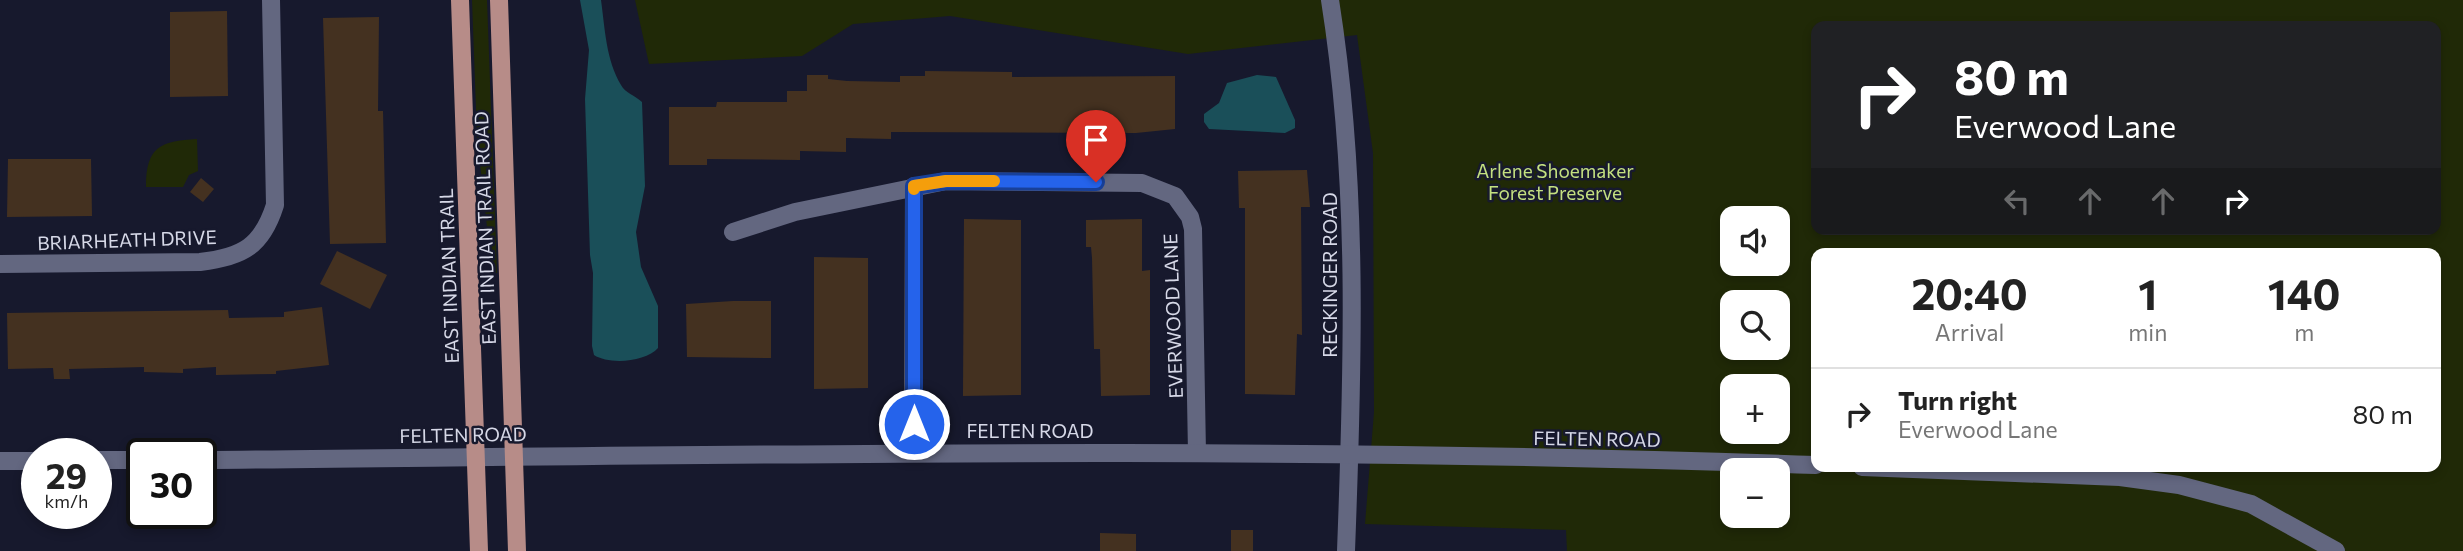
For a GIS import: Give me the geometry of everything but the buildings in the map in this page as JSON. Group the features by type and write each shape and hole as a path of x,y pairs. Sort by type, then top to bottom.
{"main road":[{"name":"EAST INDIAN TRAIL","path":"460,0 479,551"},
{"name":"EAST INDIAN TRAIL ROAD","path":"499,0 513,456"},
{"path":"513,456 517,551"}],"street":[{"name":"BRIARHEATH DRIVE","path":"0,264 200,262 224,259 257,241 268,225 275,205 271,0"},
{"name":"RECKINGER ROAD","path":"1330,0 1346,112 1352,208 1346,551"},
{"name":"EVERWOOD LANE","path":"733,232 795,212 946,181 1142,183 1175,196 1191,218 1196,249 1197,453"},
{"path":"913,452 914,186"},
{"name":"FELTEN ROAD","path":"217,460 913,452 1349,453 1811,465"},
{"path":"0,461 21,460"},
{"path":"1991,472 2120,477 2179,485 2251,504 2336,551"}],"green space":[{"path":"472,0 487,0 497,273 492,273 477,136"},
{"name":"Arlene Shoemaker Forest Preserve","path":"635,0 2463,0 2463,551 1567,551 1566,530 1365,524 1374,412 1373,153 1357,35 1188,54 950,16 853,24 802,56 649,64"},
{"path":"197,139 198,171 189,175 183,187 146,187 149,163 158,149 173,142"}],"shaded area":[{"path":"580,0 601,0 607,44 616,75 625,90 642,102 645,186 636,232 641,267 658,306 658,348 645,356 627,361 609,360 594,355 592,346 593,273 590,255 585,99 589,50"},
{"path":"1257,75 1276,77 1295,120 1295,128 1285,133 1209,129 1204,122 1204,114 1219,103 1227,83"}],"slow traffic":[{"path":"914,189 914,186 946,181 994,181"}],"route":[{"path":"914,424 914,186 946,181 1096,182"}]}
